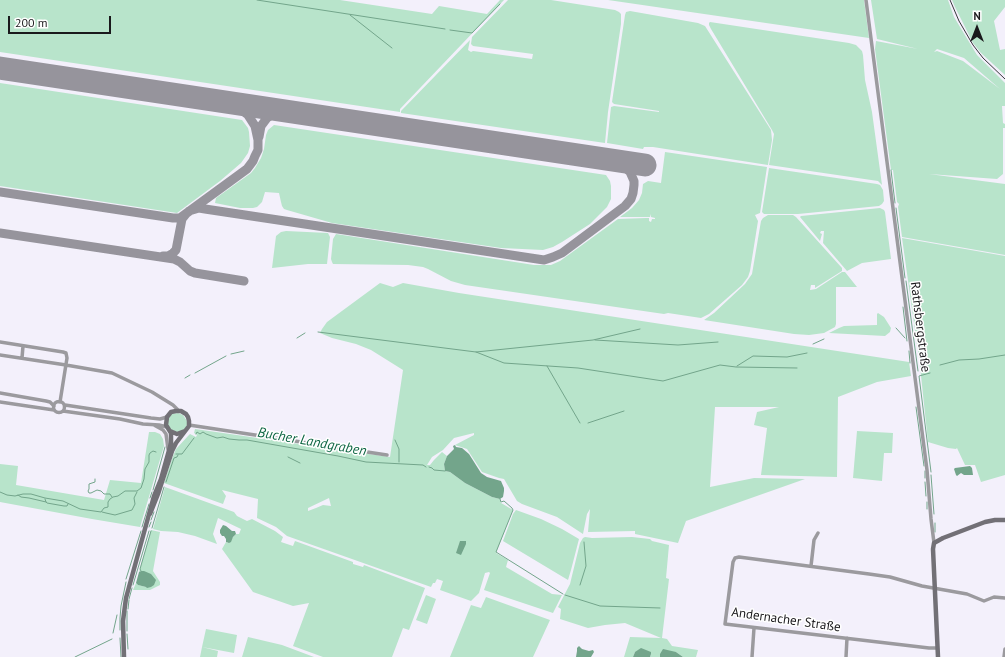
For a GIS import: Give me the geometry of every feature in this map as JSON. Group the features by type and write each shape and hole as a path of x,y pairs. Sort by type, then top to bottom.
{"main road":[{"path":"124,657 123,621 125,603 154,496 172,440 166,423 167,417 171,412 178,410 184,412 187,416 189,425 173,449 150,514"},
{"path":"168,429 177,434 186,431"},
{"path":"934,543 985,522 1005,520"},
{"name":"Rathsbergstraße","path":"934,543 934,588 938,657"}],"street":[{"name":"Rathsbergstraße","path":"866,0 927,470 934,543"},
{"path":"0,342 66,353 66,365 60,402"},
{"path":"22,358 23,346"},
{"path":"0,355 112,373 152,392 178,410"},
{"path":"0,393 50,402 58,413 63,411 143,424 160,424 168,429"},
{"path":"0,402 54,408"},
{"path":"60,402 65,405 151,418 160,419 167,417"},
{"path":"54,408 56,403 60,402"},
{"path":"63,411 65,405"},
{"path":"152,424 163,430 166,434 169,453"},
{"path":"189,425 386,455"},
{"path":"812,566 814,540 818,533"},
{"name":"Andernacher Straße","path":"937,648 725,624 733,562 735,558 739,557 880,575 922,586 967,594 984,600 994,597 1005,598"},
{"path":"752,657 754,628"},
{"path":"846,657 847,638"},
{"path":"1004,657 1005,649"}],"shaded area":[{"path":"0,0 340,0 432,14 439,6 487,14 500,0 504,0 400,109 400,112 0,52"},
{"path":"508,0 551,0 615,10 621,14 621,24 605,143 401,113 401,111 470,40 468,50 471,52 473,51 532,59 533,54 473,46 471,44 472,37"},
{"path":"608,0 864,0 869,38"},
{"path":"871,0 948,0 954,17 977,55 1005,83 1005,106 1002,106 1003,123 1005,124 1005,128 1003,128 1003,174 997,179 929,174 1005,184 1005,255 902,237 898,207 899,204 897,202 893,170 891,170 875,49 876,41 918,49 877,39","holes":["937,49 964,58 1000,89 963,61 937,51 934,52"]},
{"path":"952,0 1005,0 1005,7 994,21 1000,50 1005,49 1005,75 981,53 973,43"},
{"path":"630,11 698,23 705,26 771,130 772,140 768,165 653,147 644,147 643,149 607,143 611,107 614,106 659,112 614,104 612,102 625,15 626,12"},
{"path":"710,22 856,45 862,51 863,55 865,80 872,112 882,185 878,181 769,165 774,134 711,29 709,25"},
{"path":"0,83 242,120 248,128 250,146 248,153 241,163 220,181 177,213 0,186"},
{"path":"274,125 606,175 610,181 611,199 607,207 590,224 553,247 543,250 501,248 332,223 284,209 279,193 265,192 262,202 257,207 253,208 240,208 215,203 216,198 251,173 255,168 261,158 268,130"},
{"path":"665,152 767,167 760,213 755,215 758,221 748,277 742,285 709,314 701,318 465,285 451,281 423,267 408,265 333,264 331,259 333,239 336,234 534,265 551,265 560,261 618,219 649,218 649,221 651,222 652,219 655,219 651,217 651,214 650,217 620,217 632,208 639,200 642,193 643,184 648,181 661,183"},
{"path":"769,168 877,184 880,185 883,190 884,201 879,206 798,214 764,214 762,212"},
{"path":"880,208 885,212 891,259 862,263 847,271 823,243 824,231 821,231 820,233 822,234 820,241 800,217 801,216"},
{"path":"768,215 793,215 796,217 842,268 842,271 815,288 815,285 811,285 810,290 816,289 842,272 845,272 857,287 836,287 836,324 835,327 824,333 809,335 794,334 704,320 714,313 745,284 752,274 761,221"},
{"path":"281,232 328,233 330,237 327,264 308,264 272,268 276,236"},
{"path":"902,238 1005,256 1005,475 981,482 975,465 965,465 957,448 948,448 928,442 920,366"},
{"path":"380,283 393,287 403,283 459,293 909,362 911,376 877,382 838,397 837,477 761,475 767,428 754,425 757,412 779,407 715,407 710,487 754,478 805,479 686,521 678,543 635,534 635,531 588,532 590,509 587,514 583,534 557,517 517,501 504,479 482,472 467,449 455,445 474,435 474,433 454,438 443,450 432,457 427,465 430,465 442,452 447,456 444,464 445,471 450,472 465,483 492,497 500,499 501,503 513,510 496,553 508,560 506,567 552,594 562,595 553,613 484,590 490,573 489,572 485,573 479,593 471,601 440,590 443,581 437,579 431,587 287,536 276,527 257,518 258,499 222,490 226,496 223,504 164,483 176,449 190,434 196,437 197,435 194,433 195,429 390,457 403,370 371,350 320,333 327,322","holes":["329,498 331,506 323,505 308,511 308,508"]},
{"path":"878,313 884,317 891,328 890,332 885,336 829,333 844,326 877,325"},
{"path":"178,413 183,415 187,421 185,429 180,433 169,429 167,418 171,414"},
{"path":"857,431 893,433 892,453 884,453 882,481 853,478"},
{"path":"149,432 160,434 163,439 164,446 140,527 0,502 0,464 18,466 16,485 104,500 110,480 141,483"},
{"path":"455,445 456,447 462,448 469,454 481,473 487,477 501,481 504,488 503,497 500,499 492,497 465,483 450,472 445,471 444,464 447,456 454,449 453,446"},
{"path":"970,466 972,468 973,475 964,475 961,473 957,476 956,475 955,468"},
{"path":"165,487 234,512 237,516 247,521 252,519 283,537 281,542 293,546 295,541 353,562 353,564 363,567 364,565 425,588 409,630 403,628 392,657 323,657 293,646 309,603 293,606 253,592 222,549 226,542 228,543 236,534 239,534 241,529 218,518 213,534 217,544 178,532 153,529"},
{"path":"516,510 541,519 579,539 568,580 503,541 513,514"},
{"path":"223,525 232,531 235,531 236,534 229,543 226,542 224,536 220,533"},
{"path":"151,530 160,532 153,571 160,582 160,585 150,590 133,590 136,583 146,587 141,571 139,572"},
{"path":"585,537 632,537 650,539 652,541 669,545 666,578 669,579 662,638 667,639 672,646 698,650 696,657 683,657 676,652 660,654 660,657 650,657 651,654 635,652 633,657 624,657 630,637 661,638 625,623 588,628 560,619 561,609 558,607 570,584 580,543"},
{"path":"460,541 466,541 461,555 456,553"},
{"path":"141,571 151,574 156,580 154,585 147,588 136,583 139,572"},
{"path":"426,595 436,599 427,624 416,620"},
{"path":"486,597 550,620 533,657 450,657 471,605 481,608"},
{"path":"206,629 237,635 234,653 202,647"},
{"path":"248,637 282,645 314,657 242,657"},
{"path":"579,646 582,649 589,651 593,650 594,652 591,657 576,657 577,648"},
{"path":"202,647 218,651 217,657 200,657"},
{"path":"641,648 651,652 650,657 633,657 635,652"},
{"path":"663,649 676,652 683,657 660,657"}],"waterway":[{"path":"257,0 445,29"},
{"path":"450,30 472,33 500,4"},
{"path":"350,15 392,48"},
{"path":"891,170 895,203"},
{"path":"896,208 905,278"},
{"path":"906,281 918,371"},
{"path":"903,307 907,341"},
{"path":"896,328 905,338"},
{"path":"318,332 476,352 593,340 640,329"},
{"path":"297,338 305,333"},
{"path":"813,344 824,339"},
{"path":"595,340 678,345 718,342"},
{"path":"231,354 244,351"},
{"path":"909,351 910,363"},
{"path":"476,352 504,363 578,368 663,381 720,365 736,367 797,368"},
{"path":"737,366 753,356 787,357 807,353"},
{"path":"940,365 959,360 1005,355"},
{"path":"195,373 226,356"},
{"path":"547,366 580,423"},
{"path":"930,373 919,376 931,472"},
{"path":"185,378 190,375"},
{"path":"916,407 924,466"},
{"path":"588,423 624,411"},
{"name":"Bucher Landgraben","path":"196,434 197,432 200,434 203,432 217,438 223,437 229,439 247,440 366,462 423,465 426,467"},
{"name":"Bucher Landgraben","path":"176,454 182,454 194,438"},
{"path":"395,440 399,449 399,462"},
{"path":"153,490 165,447"},
{"name":"Bucher Landgraben","path":"0,492 15,496 31,494 63,501 80,509 101,512 104,508 108,507 108,502 113,497 118,496 125,491 137,491 141,488 145,469 149,462 149,455 153,451 156,452"},
{"path":"166,482 174,458 178,455"},
{"path":"288,457 300,463"},
{"name":"Bucher Landgraben","path":"429,467 434,470 445,471"},
{"path":"925,471 925,478"},
{"path":"931,475 934,514"},
{"path":"95,479 95,482 89,484 89,493 97,490 104,494 110,494 112,497"},
{"path":"925,482 926,496"},
{"path":"152,528 164,487"},
{"name":"Bucher Landgraben","path":"102,512 115,515 132,510 135,504 134,498 137,492"},
{"path":"150,498 152,492"},
{"name":"Bucher Landgraben","path":"18,495 21,497 46,502"},
{"name":"Bucher Landgraben","path":"45,499 47,503 64,506 67,506 68,504"},
{"name":"Bucher Landgraben","path":"500,499 501,502 504,501 513,510 496,552 563,594"},
{"path":"927,502 927,509"},
{"path":"142,527 149,504"},
{"path":"151,520 154,512"},
{"path":"149,527 151,522"},
{"path":"935,523 935,532"},
{"path":"126,579 141,531"},
{"path":"133,585 149,531"},
{"path":"141,571 140,569 151,531"},
{"path":"580,585 586,566 584,542"},
{"path":"120,630 121,606 126,582"},
{"path":"129,599 132,588"},
{"name":"Bucher Landgraben","path":"565,595 600,606 660,608"},
{"path":"128,609 129,600"},
{"path":"127,611 127,631"},
{"path":"113,633 117,615"},
{"path":"127,634 128,649"},
{"path":"120,638 121,657"},
{"path":"75,657 112,639"}],"taxiway":[{"path":"0,192 180,218 247,169 258,150 258,140 255,126 248,115 229,103"},
{"path":"259,137 261,126 267,118 280,112 290,112"},
{"path":"189,211 199,208 544,260 562,253 625,206 631,199 634,181 630,172 618,162 606,160"},
{"path":"163,256 168,256 176,250 182,219 186,214"},
{"path":"0,233 174,259 195,273 244,281"}],"runway":[{"path":"0,68 645,165"}],"railway":[{"path":"950,0 959,21 973,45 983,58 1005,79"}]}
